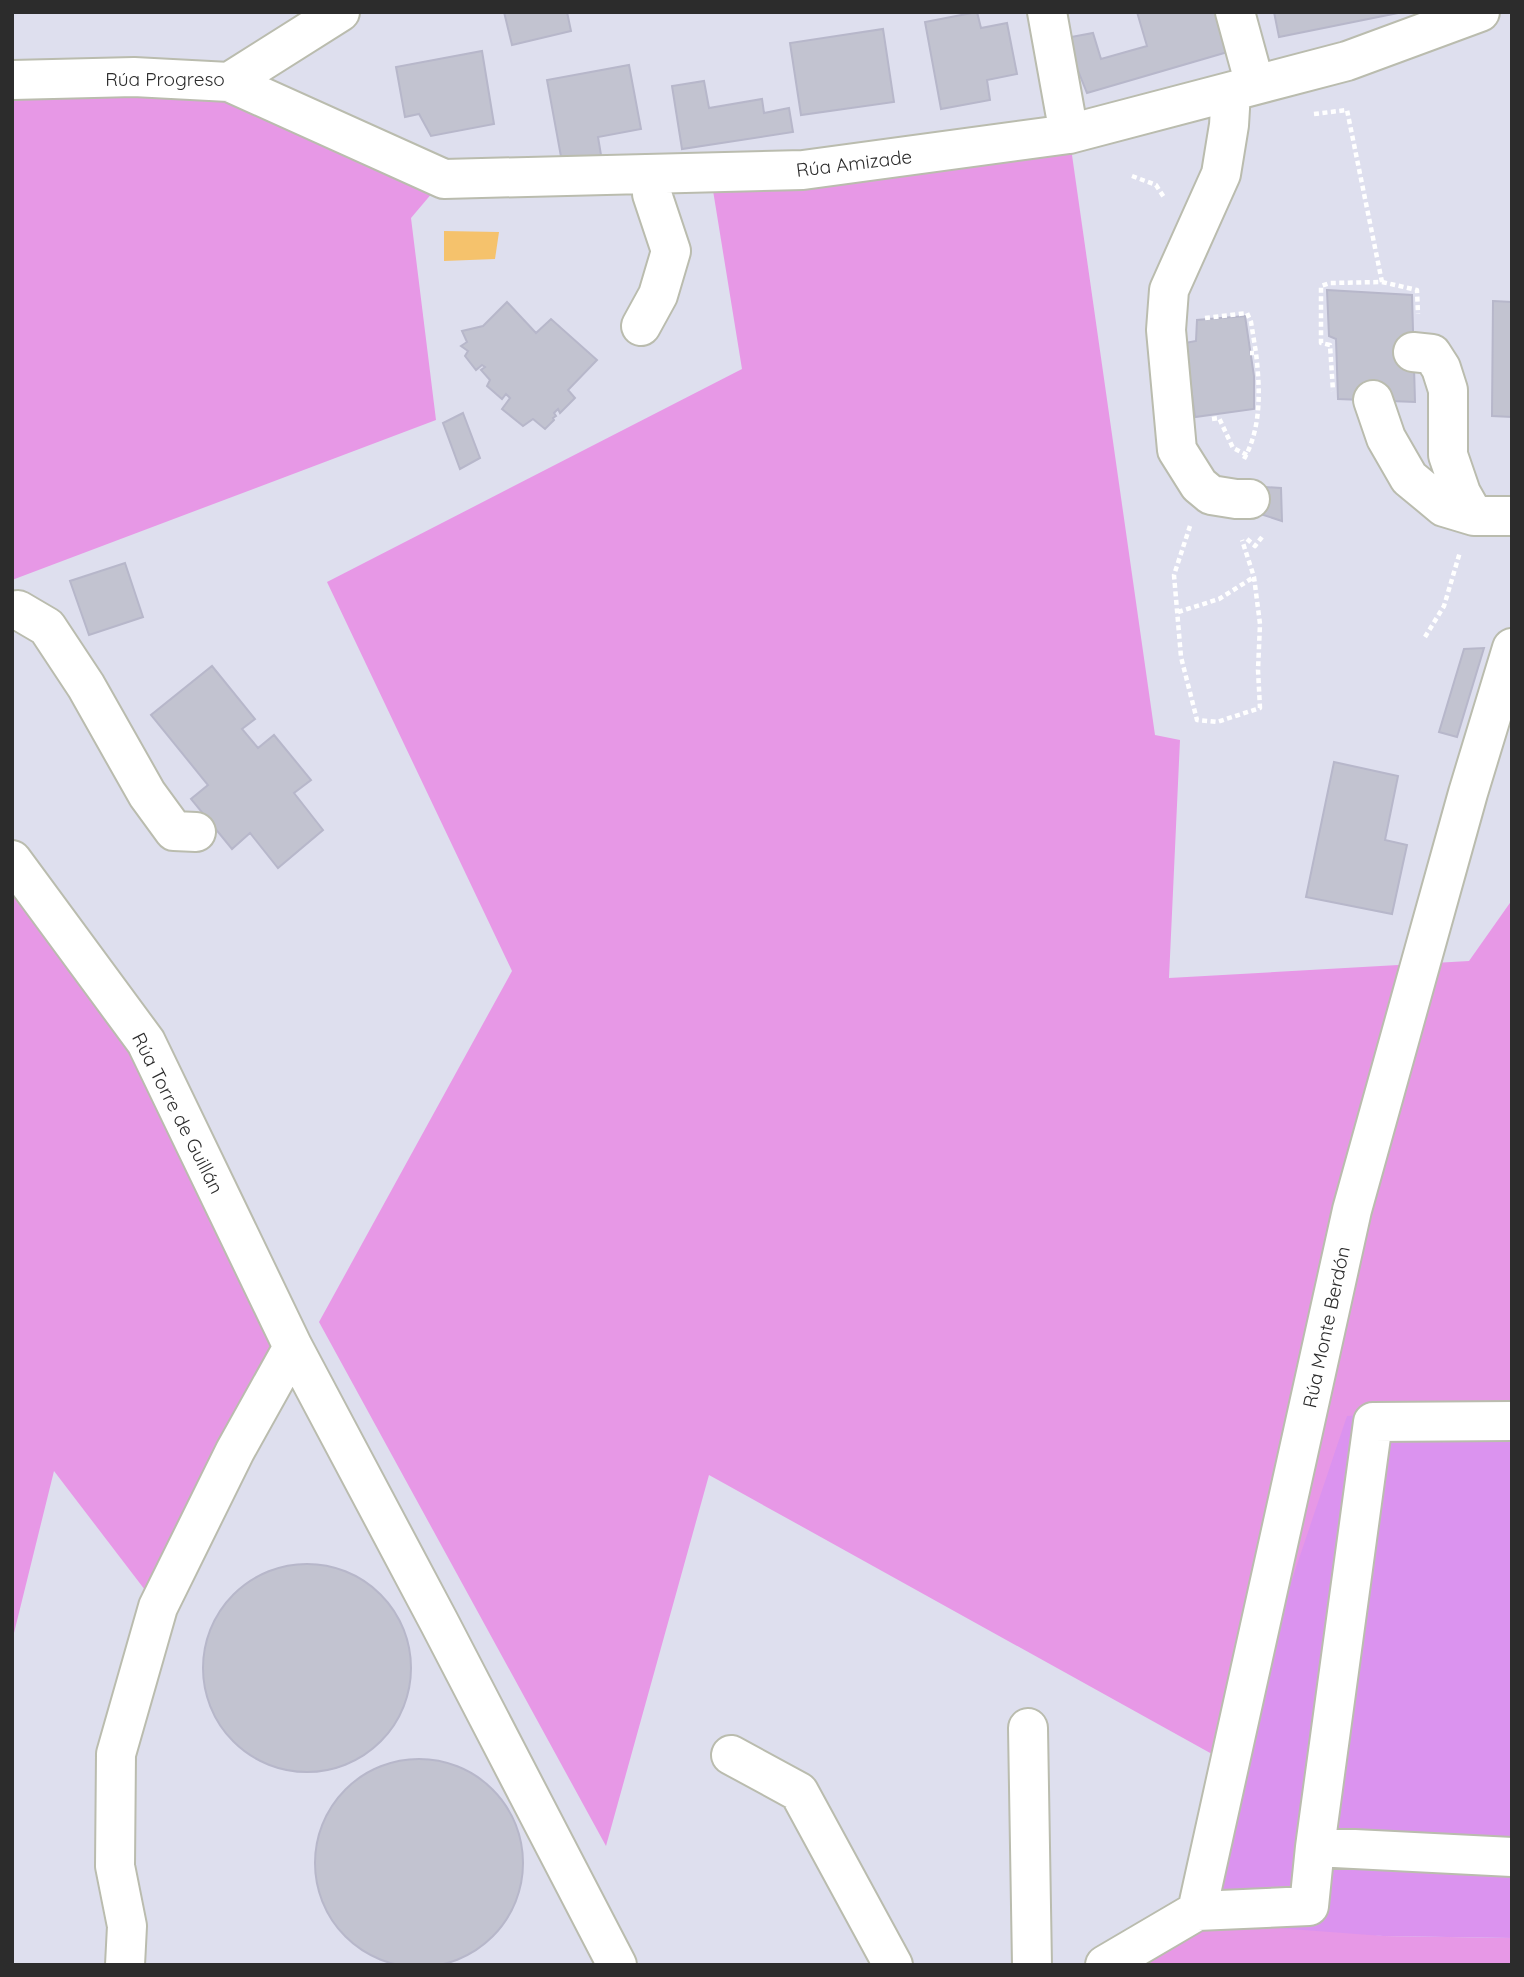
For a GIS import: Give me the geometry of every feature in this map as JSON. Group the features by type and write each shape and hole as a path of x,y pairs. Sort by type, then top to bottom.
{"street":[{"name":"Rúa Progreso","path":"12,80 134,78 229,82 340,12"},
{"path":"1047,12 1069,134"},
{"path":"1234,506 1199,485 1177,450 1190,400 1166,330 1169,290 1221,174 1229,125 1243,88 1235,12"},
{"name":"Rúa Amizade","path":"229,82 444,179 803,170 1069,134 1347,61 1480,12"},
{"path":"641,326 658,295 671,251 652,194 653,174"},
{"path":"1417,353 1432,354 1441,368 1447,390 1448,455 1461,493 1474,516"},
{"path":"1374,404 1386,438 1409,478 1444,507 1474,516 1512,516"},
{"path":"12,611 18,610 47,627 86,685 147,794 174,831 196,832"},
{"name":"Rúa Monte Berdón","path":"1197,1911 1352,1210 1468,793 1512,648"},
{"name":"Rúa Torre de Guillán","path":"12,860 146,1042 293,1348 617,1965"},
{"path":"125,1965 127,1926 115,1866 116,1754 158,1607 235,1451 293,1348"},
{"path":"1105,1965 1197,1911 1309,1906 1373,1422 1512,1421"},
{"path":"1028,1728 1032,1965"},
{"path":"731,1755 799,1792 893,1965"},
{"path":"1315,1847 1512,1857"}],"path":[{"path":"1311,114 1347,110 1382,282"},
{"path":"1374,404 1334,403 1330,345 1321,343 1324,300 1321,286 1330,283 1382,282 1417,290 1417,353"},
{"path":"1201,318 1247,313 1251,322 1259,400 1256,424 1247,455 1235,476 1234,506 1254,577 1260,624 1258,670 1261,708 1217,722 1198,720 1181,657 1174,575 1193,515 1234,506"},
{"path":"1190,400 1208,419 1219,418 1233,449 1247,455"},
{"path":"1426,637 1444,606 1465,534 1474,516"},
{"path":"1178,612 1219,599 1254,577"}],"shaded area":[{"path":"12,80 229,82 444,179 411,218 436,420 12,580"},
{"path":"1069,134 1155,735 1180,740 1169,978 1469,961 1512,900 1512,1406 1230,1764 709,1475 606,1846 319,1322 512,971 327,582 742,369 710,172"},
{"path":"444,231 499,232 495,259 444,261"},
{"path":"12,850 146,1042 293,1347 158,1607 54,1471 12,1641"},
{"path":"1512,1406 1512,1938 1383,1936 1262,1927 1197,1911 1230,1764 1347,1416"},
{"path":"1197,1911 1383,1936 1512,1938 1512,1965 1115,1965"}],"building":[{"path":"504,12 567,12 571,31 512,45"},
{"path":"977,12 981,28 1007,23 1017,74 987,80 990,100 941,109 925,22"},
{"path":"1137,12 1220,12 1231,51 1087,93 1075,63 1071,37 1093,33 1101,59 1147,46"},
{"path":"1274,12 1403,12 1279,37"},
{"path":"883,29 894,102 801,115 790,43"},
{"path":"482,51 494,124 431,136 419,114 405,117 396,67"},
{"path":"629,65 641,129 598,137 601,155 562,162 547,80"},
{"path":"704,81 709,108 762,99 764,113 789,108 793,132 682,149 672,86"},
{"path":"1327,290 1412,295 1415,402 1338,399 1336,339 1329,336"},
{"path":"1493,301 1512,302 1512,417 1492,416"},
{"path":"507,302 536,333 551,319 597,360 568,390 575,398 560,413 558,409 554,413 554,420 545,429 533,419 523,426 502,409 510,398 506,394 502,399 487,386 490,380 481,370 485,367 482,365 476,370 465,356 468,351 461,346 467,342 462,331 483,326"},
{"path":"1245,316 1254,376 1254,409 1195,417 1185,343 1196,341 1197,320"},
{"path":"463,413 480,458 460,469 443,423"},
{"path":"1250,486 1281,488 1282,521 1251,511"},
{"path":"125,563 143,617 89,635 70,581"},
{"path":"1484,648 1457,737 1439,732 1464,649"},
{"path":"212,666 255,719 242,729 258,748 274,735 311,780 294,793 323,830 278,868 250,833 232,849 191,799 208,785 151,715"},
{"path":"1334,762 1398,776 1385,840 1407,845 1392,914 1306,897"},
{"path":"307,1564 347,1572 365,1581 381,1594 394,1610 403,1628 411,1668 403,1708 394,1726 381,1742 365,1755 347,1764 307,1772 267,1764 249,1755 233,1742 220,1726 211,1708 203,1668 211,1628 220,1610 233,1594 249,1581 267,1572"},
{"path":"419,1759 459,1767 477,1776 493,1789 506,1805 515,1823 523,1863 515,1903 506,1921 493,1937 477,1950 459,1959 419,1967 379,1959 361,1950 345,1937 332,1921 323,1903 315,1863 323,1823 332,1805 345,1789 361,1776 379,1767"}]}
